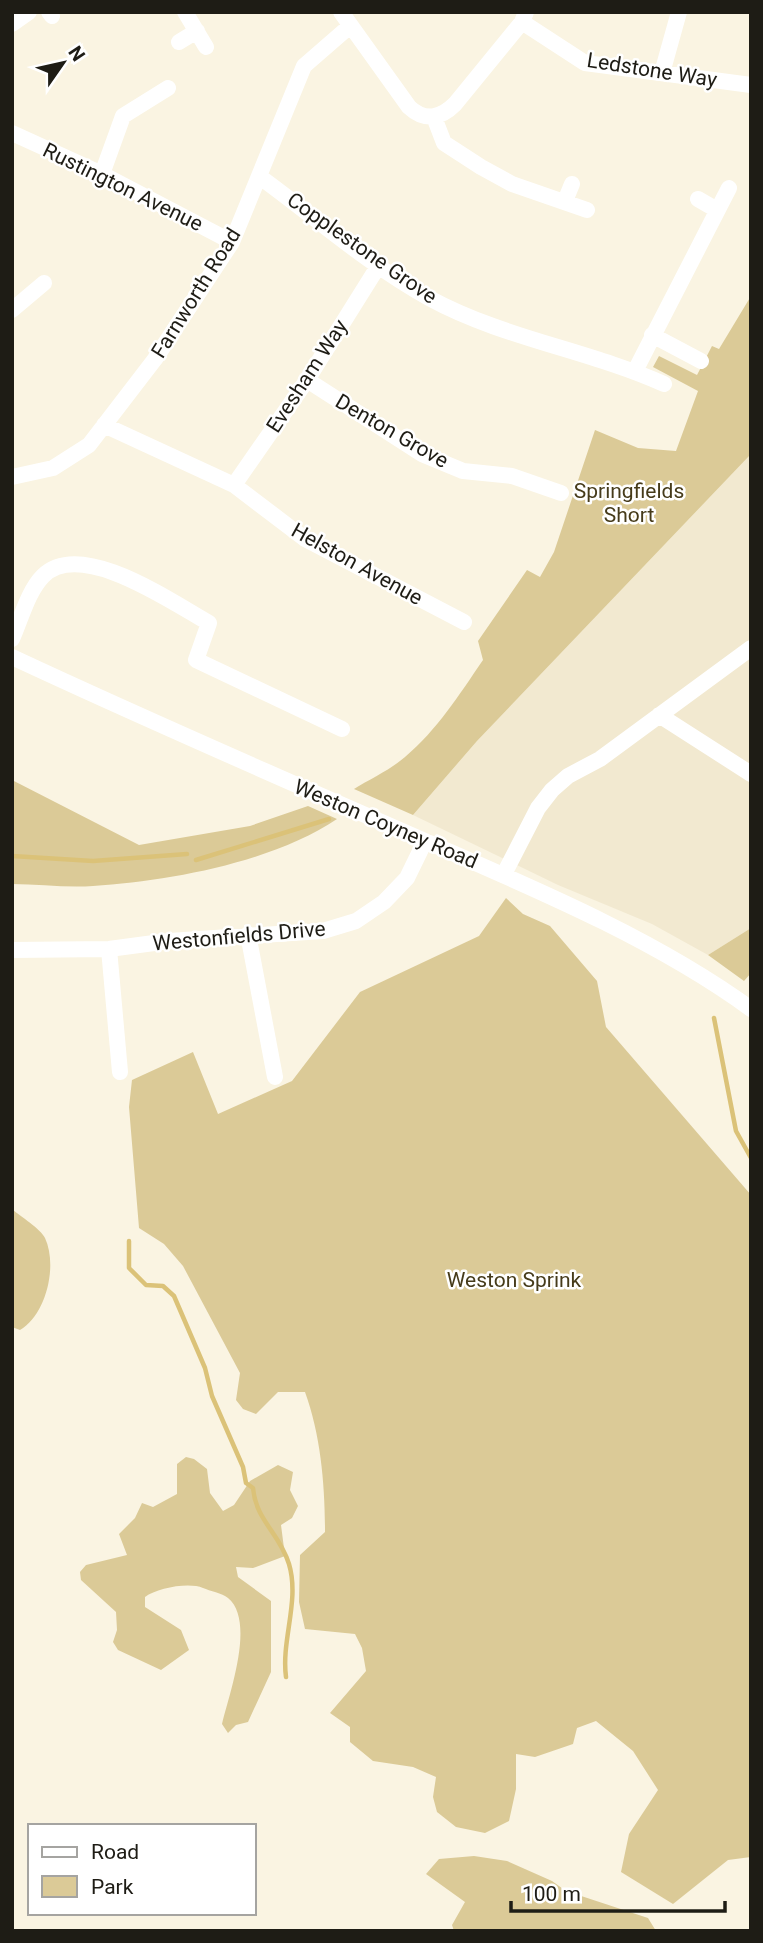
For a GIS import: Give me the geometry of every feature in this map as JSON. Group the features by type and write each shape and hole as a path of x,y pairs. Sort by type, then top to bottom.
{"street":[{"path":"12,24 29,12"},
{"path":"186,12 206,47"},
{"path":"662,73 679,12"},
{"path":"346,19 409,107 417,114 434,117 445,114 455,104 524,17"},
{"name":"Ledstone Way","path":"524,17 585,63 751,85"},
{"name":"Farnworth Road","path":"14,471 53,468 89,445 155,359 232,242 304,65 346,19"},
{"path":"179,42 197,31"},
{"path":"102,174 123,116 169,88"},
{"path":"434,117 444,143 458,153 512,184 587,210"},
{"name":"Rustington Avenue","path":"12,133 102,174 232,242"},
{"name":"Copplestone Grove","path":"260,177 379,265 429,298 488,324 635,371 664,384"},
{"path":"565,201 572,184"},
{"path":"635,371 729,188"},
{"path":"698,199 717,210"},
{"name":"Evesham Way","path":"234,485 307,380 379,265"},
{"path":"15,302 44,283"},
{"path":"652,335 701,361"},
{"name":"Denton Grove","path":"307,380 386,433 432,458 463,471 513,476 561,493"},
{"name":"Helston Avenue","path":"104,425 234,485 305,539 464,622"},
{"path":"12,639 44,576 58,569 93,565 156,593 209,623 196,660 342,729"},
{"path":"503,874 538,808 552,790 568,776 600,759 751,648"},
{"name":"Weston Coyney Road","path":"12,657 179,735 503,874 671,959 751,1009"},
{"path":"659,715 751,774"},
{"name":"Westonfields Drive","path":"12,950 109,949 248,934 323,931 356,921 384,902 407,878 425,841"},
{"path":"248,934 275,1077"},
{"path":"109,949 120,1072"}],"shaded area":[{"path":"751,454 751,928 708,955 652,924 558,885 413,815 477,741"}],"green space":[{"name":"Springfields Short","path":"751,296 751,454 477,741 413,815 354,789 399,762 417,747 447,712 483,660 478,641 527,570 540,577 554,552 595,430 638,448 676,451 698,391 653,367 659,356 697,375 712,346 719,349"},
{"path":"12,780 139,845 250,826 308,806 337,819 283,847 220,867 187,874 93,886 12,884"},
{"name":"Weston Sprink","path":"506,898 523,914 550,926 597,981 606,1027 751,1195 751,1857 728,1860 673,1904 621,1872 629,1834 658,1790 633,1751 596,1721 577,1728 573,1744 535,1757 516,1754 516,1789 509,1821 485,1833 456,1827 437,1812 433,1797 436,1777 413,1767 373,1761 350,1742 350,1727 330,1713 366,1671 362,1648 355,1634 305,1629 299,1602 300,1555 325,1532 321,1461 305,1392 278,1392 256,1414 243,1409 236,1400 240,1373 183,1266 164,1244 139,1228 129,1107 132,1080 193,1052 218,1114 292,1081 360,992 479,936"},
{"path":"751,928 751,973 744,981 708,955"},
{"path":"12,1209 43,1234 49,1249 50,1262 50,1275 43,1302 29,1323 20,1330 12,1327"},
{"path":"186,1457 194,1459 207,1469 210,1493 223,1511 234,1505 250,1481 278,1465 293,1472 290,1490 298,1506 292,1518 281,1525 285,1556 253,1568 236,1567 238,1577 271,1601 271,1672 248,1722 236,1725 228,1733 222,1724 238,1658 240,1623 236,1609 228,1598 197,1586 165,1589 145,1597 145,1607 181,1630 189,1650 161,1670 118,1650 113,1642 117,1630 116,1612 81,1580 80,1572 86,1565 127,1555 119,1534 135,1518 142,1503 153,1507 177,1494 177,1464"},
{"path":"474,1856 507,1861 552,1881 566,1891 648,1918 656,1931 454,1931 452,1925 465,1902 426,1874 439,1859"}],"waterway":[{"path":"196,860 329,819"},
{"path":"12,856 93,861 187,854"},
{"path":"714,1018 736,1131 751,1158"},
{"path":"129,1241 129,1268 146,1285 163,1286 174,1296 205,1368 212,1396 243,1467 246,1483 253,1488 258,1509 280,1543 289,1564 292,1606 286,1649 286,1677"}]}
